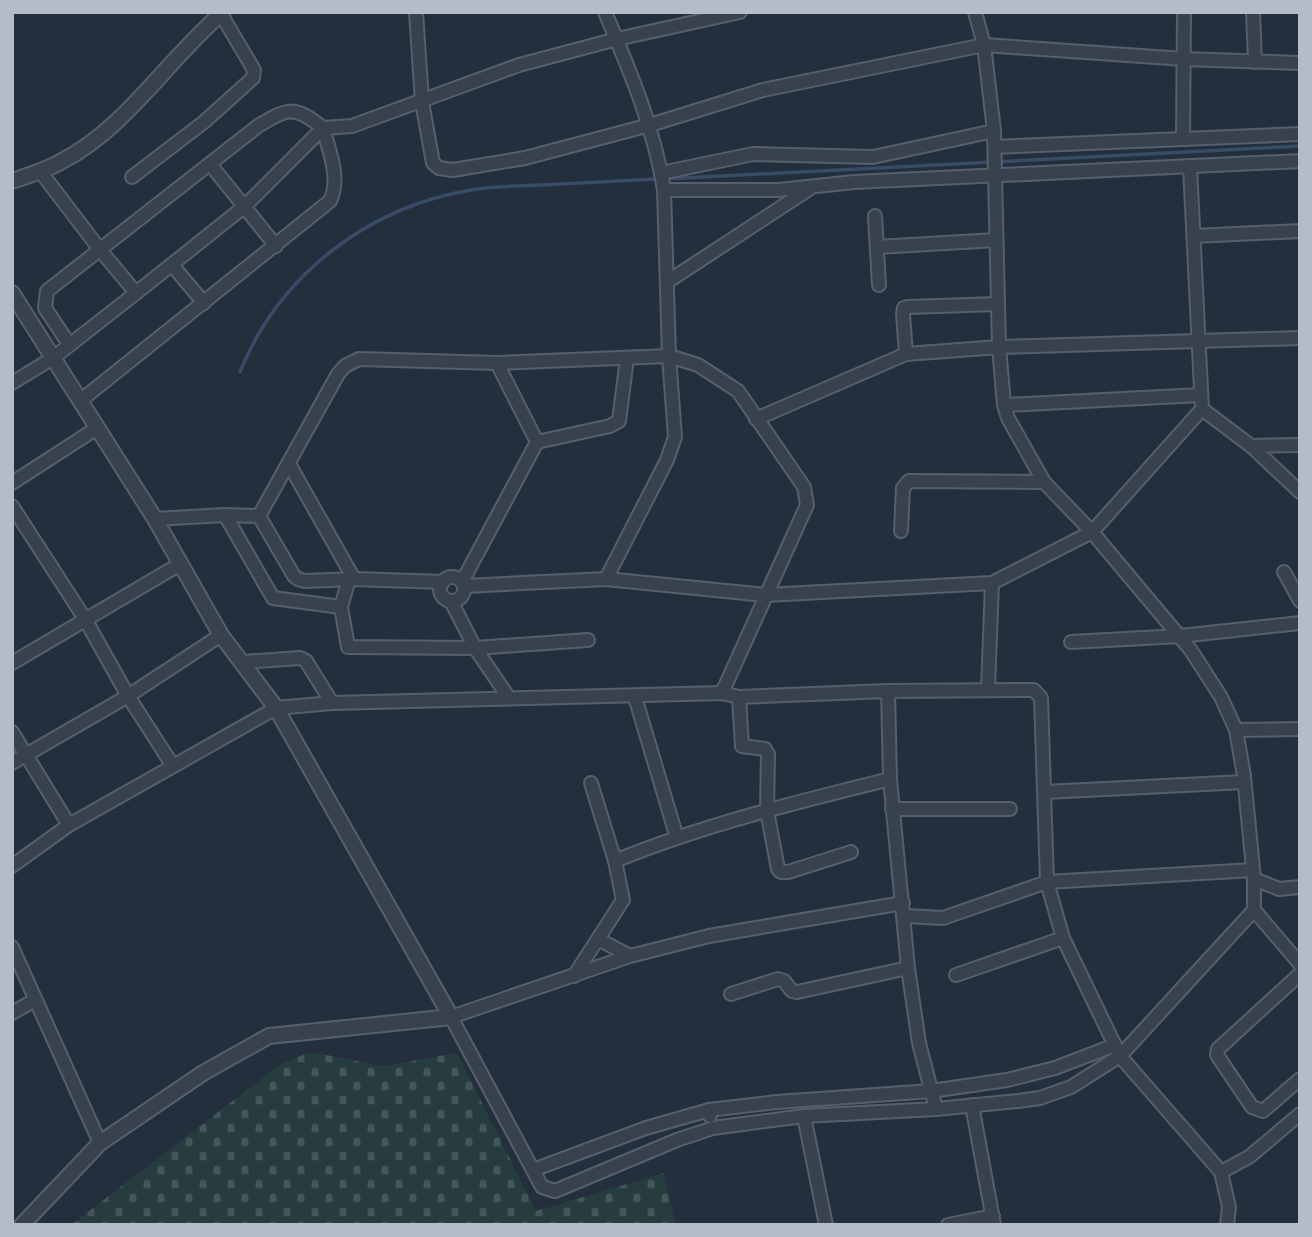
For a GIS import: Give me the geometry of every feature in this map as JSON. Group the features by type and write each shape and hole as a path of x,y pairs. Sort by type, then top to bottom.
{"street":[{"path":"416,12 422,102 433,163 439,168 453,170 525,158 650,125 762,90 984,45 1184,59 1300,63"},
{"path":"606,12 650,125 664,190 669,356 675,437 672,449 606,579"},
{"path":"12,383 53,358 245,206 323,128 352,125 519,65 617,39 740,12"},
{"path":"975,12 984,45 994,131 999,347 1004,405 1008,418 1044,482 1092,532 1180,636 1221,697 1236,730 1254,875 1254,906 1300,964"},
{"path":"1183,139 1184,12"},
{"path":"1253,12 1255,62"},
{"path":"12,181 64,161 123,116 180,52 222,13 254,70 253,78 204,122 132,177"},
{"path":"69,344 45,308 44,297 47,291 258,126 282,111 305,113 323,128 335,188 330,201 80,401"},
{"path":"661,173 753,154 873,157 994,131"},
{"path":"995,146 1300,134"},
{"path":"664,190 779,190 1300,161"},
{"path":"210,164 276,246"},
{"path":"259,516 294,576 305,582 352,579 443,582 452,577 463,584 606,579 765,595 992,583 1092,532 1202,409 1190,167"},
{"path":"40,171 136,293"},
{"path":"667,282 813,187"},
{"path":"875,216 878,285"},
{"path":"1194,236 1300,231"},
{"path":"877,247 996,240"},
{"path":"172,265 204,303"},
{"path":"12,293 155,519 221,635 276,708 451,1017 542,1187 555,1191 677,1140 713,1128 804,1116 936,1109 1055,1094 1071,1087 1117,1051 1254,906 1279,889 1300,887"},
{"path":"906,355 904,308 998,304"},
{"path":"755,419 906,355 999,347 1300,338"},
{"path":"259,516 338,374 351,362 359,359 497,363 669,356 698,365 738,391 804,487 807,498 807,505 722,693"},
{"path":"537,442 610,426 619,421 627,358"},
{"path":"497,363 537,442"},
{"path":"1004,405 1201,395"},
{"path":"1202,409 1251,446 1300,492"},
{"path":"12,483 96,428"},
{"path":"451,601 462,597 463,584 537,442"},
{"path":"1251,446 1300,445"},
{"path":"289,464 352,579"},
{"path":"901,531 903,488 909,481 1044,482"},
{"path":"12,506 85,619 128,696 173,766"},
{"path":"225,515 273,598 341,607"},
{"path":"155,519 259,516"},
{"path":"12,663 180,564"},
{"path":"1284,572 1300,601"},
{"path":"352,579 341,607 348,647 475,648 588,640"},
{"path":"443,582 440,592 451,601 475,648 509,698"},
{"path":"988,689 992,583"},
{"path":"1072,642 1180,636 1300,623"},
{"path":"12,763 128,696 221,635"},
{"path":"243,662 300,658 306,661 332,703"},
{"path":"12,866 69,825 276,708 332,703 509,698 722,693 738,697 888,691 1034,690 1041,698 1047,882 1063,938 1117,1051 1221,1172 1229,1207 1227,1225"},
{"path":"888,691 892,809 908,968 919,1043 936,1109"},
{"path":"635,697 677,838"},
{"path":"738,697 742,746 765,749 768,754 766,811 778,869 781,872 851,852"},
{"path":"1236,730 1300,729"},
{"path":"12,732 69,825"},
{"path":"615,861 677,838 766,811 890,779"},
{"path":"1045,792 1244,782"},
{"path":"574,976 624,897 591,783"},
{"path":"892,809 1010,808"},
{"path":"22,1225 100,1143 203,1073 269,1036 416,1023 451,1017 630,956 709,936 904,910 943,918 1047,882 1254,875 1279,889"},
{"path":"956,975 1063,938"},
{"path":"598,939 630,956"},
{"path":"12,947 100,1143"},
{"path":"732,994 778,979 797,992 908,968"},
{"path":"1300,974 1219,1049 1217,1055 1252,1107 1258,1110 1262,1111 1300,1079"},
{"path":"12,1013 35,1000"},
{"path":"533,1170 646,1128 709,1110 777,1102 931,1091 1007,1080 1117,1051"},
{"path":"948,1225 994,1220 972,1105"},
{"path":"709,1110 713,1128"},
{"path":"1221,1172 1250,1157 1300,1114"},
{"path":"804,1116 826,1225"}],"green space":[{"path":"311,1052 383,1066 457,1053 536,1211 664,1173 676,1225 71,1225 282,1063"}],"waterway":[{"path":"665,179 1300,146"},
{"path":"240,372 257,337 278,305 303,276 363,229 397,212 433,199 471,190 657,179"}]}
